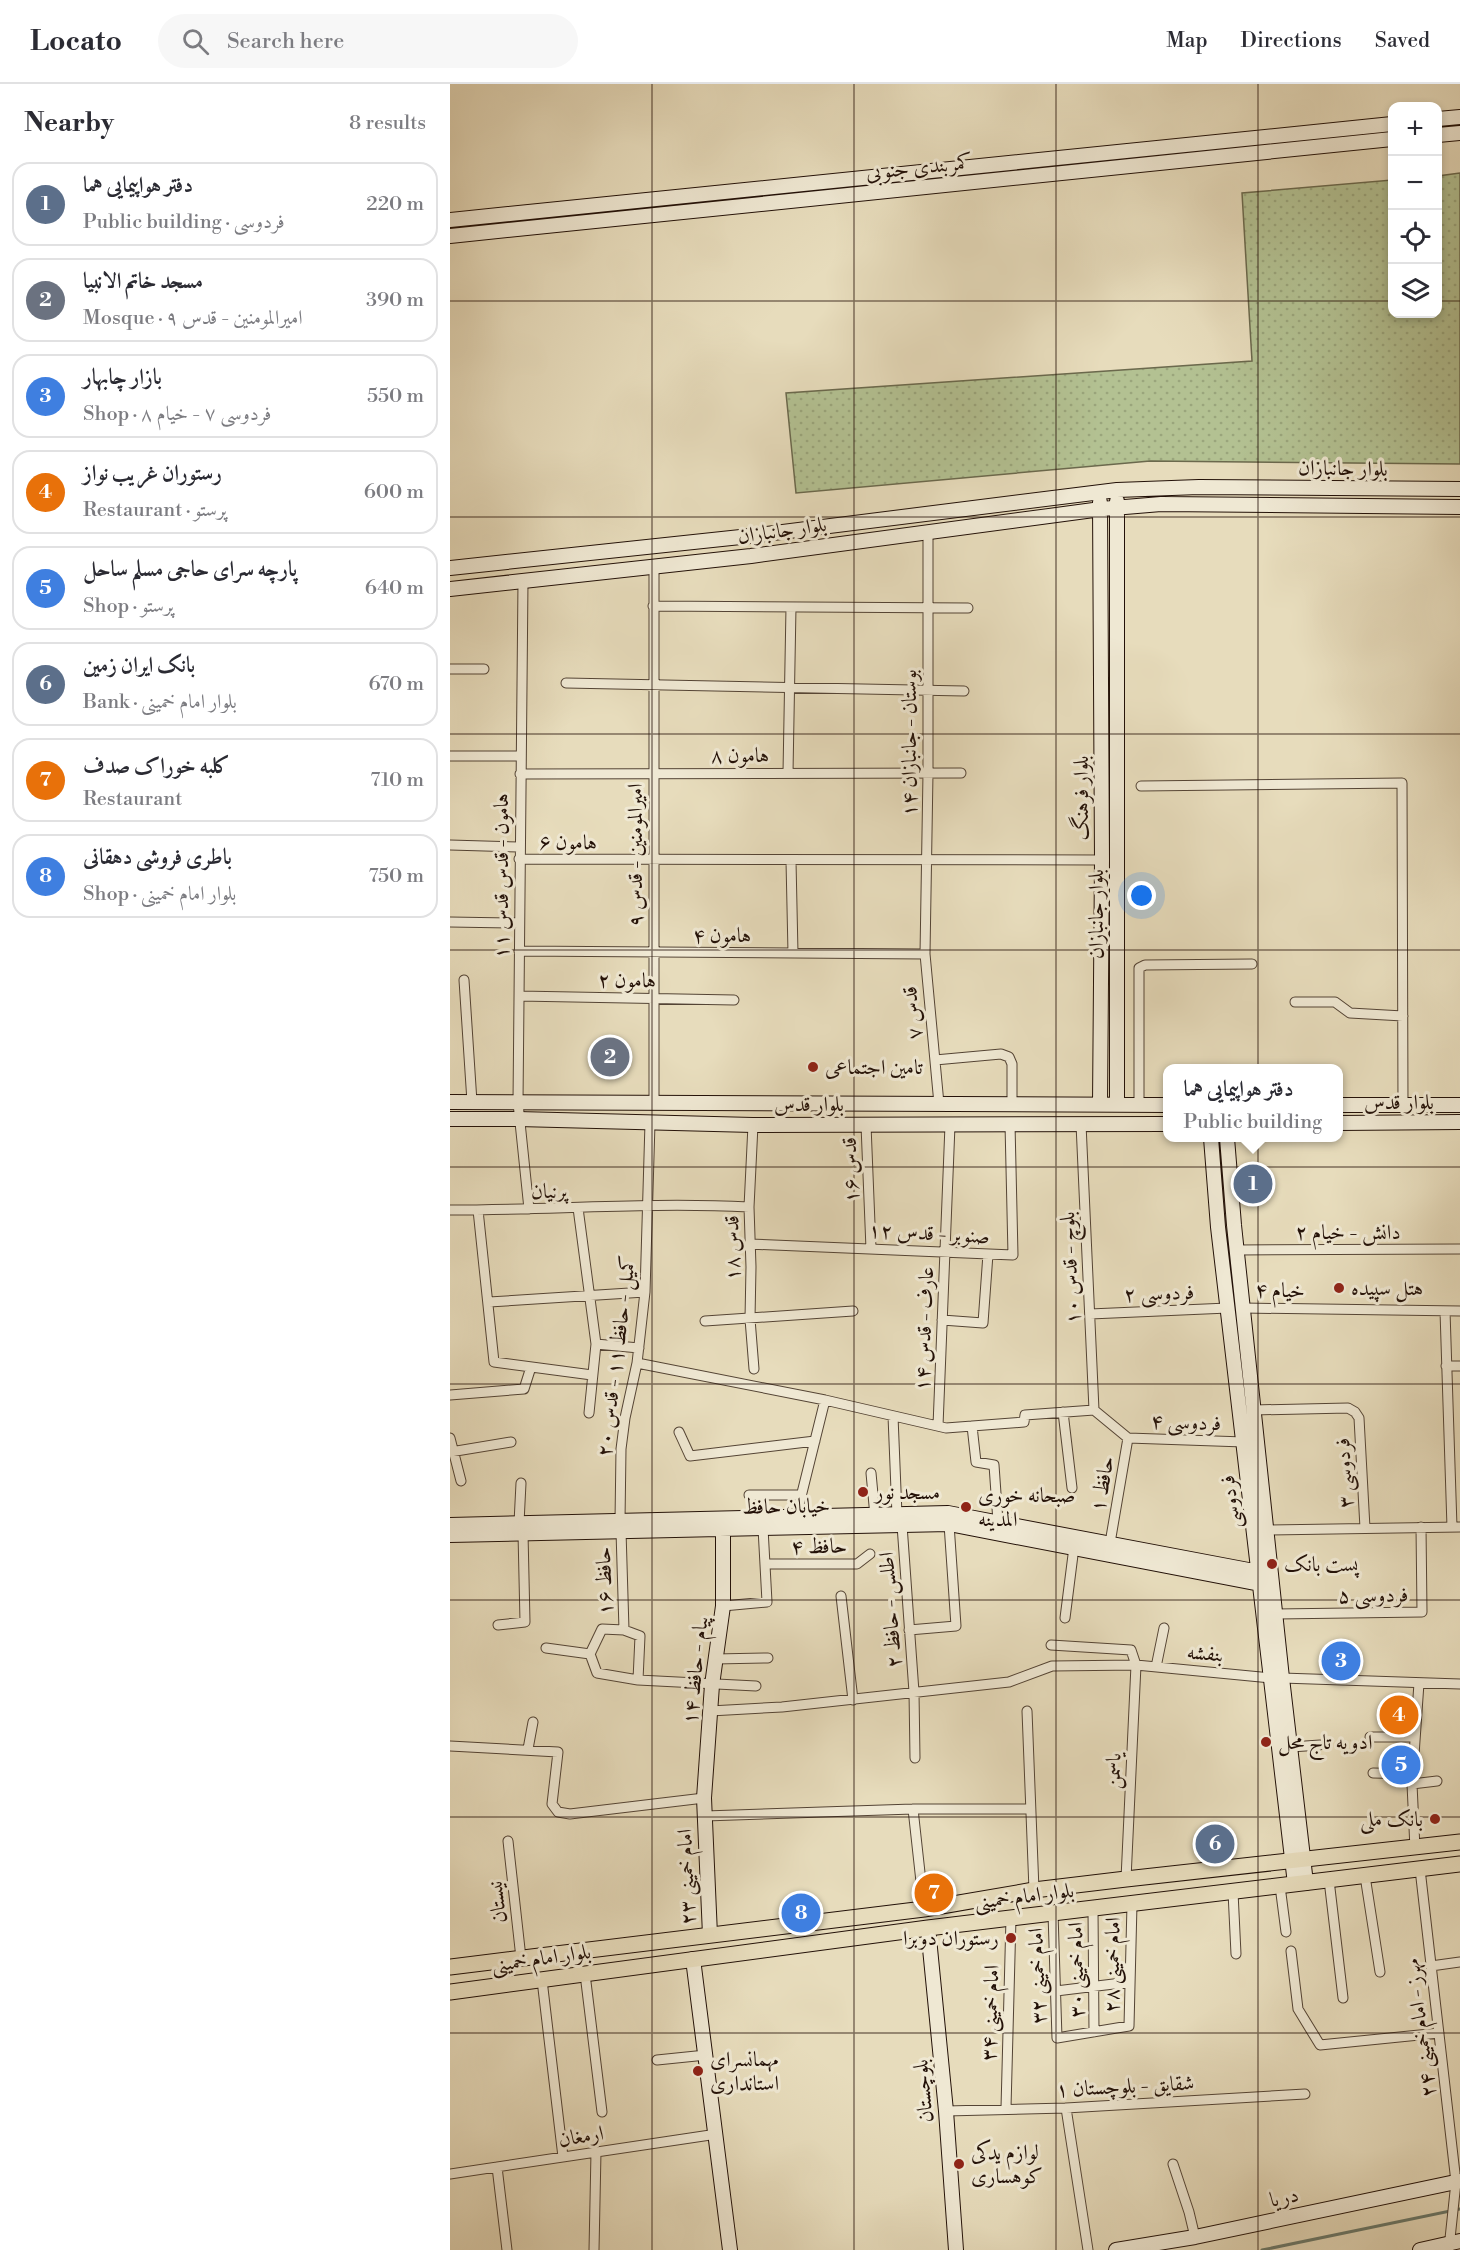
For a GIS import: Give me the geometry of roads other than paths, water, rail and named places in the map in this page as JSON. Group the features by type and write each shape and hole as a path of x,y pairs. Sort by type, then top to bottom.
{"main road":[{"name":"بلوار امام خمینی","path":"450,1967 924,1909 1034,1890 1460,1842"},
{"name":"بلوار امام خمینی","path":"450,1992 928,1928 1460,1864"},
{"path":"1218,1868 1227,1892"},
{"path":"618,1946 622,1969"}],"street":[{"path":"1442,119 1460,117"},
{"name":"کمربندی جنوبی","path":"450,220 1388,124"},
{"path":"1442,135 1460,133"},
{"name":"کمربندی جنوبی","path":"450,236 1388,139"},
{"name":"بلوار جانبازان","path":"450,568 750,536 1098,491 1199,487 1460,489"},
{"path":"1352,488 1352,506"},
{"name":"بلوار جانبازان","path":"1117,490 1117,1104"},
{"name":"بلوار فرهنگ","path":"1098,491 1101,509 1100,1104"},
{"name":"بلوار جانبازان","path":"450,589 751,556 1101,509 1171,504 1460,507"},
{"name":"بوستان - جانبازان ۱۴","path":"925,954 928,531"},
{"path":"750,536 751,556"},
{"path":"1100,552 1109,545 1116,548 1117,552"},
{"name":"امیرالمومنین - قدس ۹","path":"654,567 652,606 654,1103"},
{"name":"هامون - قدس قدس ۱۱","path":"523,581 518,923 518,1119 529,1209"},
{"path":"652,606 968,608"},
{"path":"788,773 791,607"},
{"path":"450,669 484,669"},
{"path":"566,683 964,691"},
{"path":"450,756 520,756"},
{"name":"هامون ۸","path":"520,774 961,773"},
{"path":"1142,786 1402,783 1403,1123"},
{"path":"450,845 519,846"},
{"name":"هامون ۶","path":"519,859 1102,860"},
{"path":"791,861 793,953"},
{"path":"450,922 518,923"},
{"name":"هامون ۴","path":"519,951 925,954"},
{"name":"قدس ۷","path":"925,954 939,1104"},
{"path":"1139,1105 1139,968 1145,965 1252,964"},
{"path":"464,980 471,1102"},
{"name":"هامون ۲","path":"519,996 734,1000"},
{"path":"1295,1002 1335,1002 1350,1013 1403,1016"},
{"path":"935,1060 1001,1054 1009,1057 1012,1065 1012,1104"},
{"name":"بلوار قدس","path":"450,1102 1163,1105"},
{"name":"بلوار قدس","path":"1343,1106 1460,1105"},
{"name":"بلوار قدس","path":"450,1119 753,1125 1163,1124"},
{"name":"کمیل - حافظ ۱۱ - قدس ۲۰","path":"620,1526 621,1449 637,1363 645,1292 650,1122"},
{"name":"بلوار قدس","path":"1343,1123 1460,1122"},
{"name":"بلوچ - قدس ۱۰","path":"1081,1124 1094,1410"},
{"name":"قدس ۱۸","path":"753,1125 749,1207 753,1369"},
{"name":"قدس ۱۶","path":"866,1125 871,1249"},
{"name":"عارف - قدس ۱۴","path":"938,1426 950,1125"},
{"name":"صنوبر - قدس ۱۲","path":"749,1244 1013,1255 1010,1125"},
{"name":"فردوسی","path":"1211,1142 1218,1227 1260,1578 1290,1747 1298,1860"},
{"name":"فردوسی","path":"1227,1142 1276,1614 1277,1678 1298,1860"},
{"name":"پرنیان","path":"450,1210 648,1205 749,1207"},
{"path":"578,1208 596,1344 589,1413"},
{"path":"478,1210 494,1362 592,1375"},
{"name":"دانش - خیام ۲","path":"1237,1250 1460,1249"},
{"path":"942,1320 983,1323 988,1254"},
{"path":"489,1302 645,1292"},
{"name":"فردوسی ۲","path":"1090,1314 1228,1308"},
{"name":"خیام ۴","path":"1244,1308 1460,1311"},
{"path":"705,1321 854,1311"},
{"path":"1266,1530 1456,1527 1445,1311"},
{"path":"596,1344 639,1348"},
{"path":"637,1363 825,1400 946,1428 1024,1422 1025,1415 1094,1410"},
{"path":"1446,1366 1460,1366"},
{"path":"450,1395 524,1389 531,1367"},
{"path":"796,1517 825,1400"},
{"name":"فردوسی ۳","path":"1254,1410 1348,1408 1355,1412 1359,1418 1365,1528"},
{"name":"حافظ ۱","path":"1094,1410 1128,1438 1110,1543"},
{"path":"1064,1412 1072,1488"},
{"name":"اطلس - حافظ ۲","path":"893,1416 899,1520 915,1692 915,1758"},
{"path":"972,1426 976,1462 994,1465 998,1522"},
{"path":"679,1432 690,1456 815,1441"},
{"path":"450,1438 451,1452 461,1481"},
{"name":"فردوسی ۴","path":"1128,1438 1244,1442"},
{"path":"451,1452 511,1442"},
{"path":"871,1473 874,1516"},
{"path":"498,1625 525,1622 521,1483"},
{"path":"749,1495 802,1495"},
{"name":"خیابان حافظ","path":"620,1526 764,1528 899,1520 948,1513 1110,1543 1260,1578"},
{"name":"خیابان حافظ","path":"450,1525 521,1528 620,1526 796,1517 874,1516 949,1524 1260,1578"},
{"path":"909,1630 956,1626 949,1524"},
{"name":"حافظ ۱۶","path":"620,1526 624,1630"},
{"name":"فردوسی ۵","path":"1276,1614 1422,1612 1421,1527"},
{"name":"خیابان حافظ","path":"450,1535 521,1528"},
{"path":"723,1606 767,1602 764,1528"},
{"name":"پیام - حافظ ۱۴","path":"705,1816 704,1798 712,1685 723,1606 723,1529"},
{"path":"1065,1618 1074,1547"},
{"name":"حافظ ۴","path":"765,1564 857,1564 870,1554"},
{"path":"841,1596 854,1700"},
{"path":"1156,1667 1164,1628"},
{"path":"638,1680 640,1636 624,1630 602,1629 590,1654 597,1673 638,1680 756,1686"},
{"path":"1051,1645 1131,1650 1136,1665"},
{"path":"546,1648 590,1654"},
{"path":"716,1659 768,1658"},
{"name":"بنفشه","path":"710,1711 782,1707 1009,1682 1052,1666 1136,1665 1277,1678 1460,1684"},
{"name":"یاسمن","path":"1126,1879 1136,1665"},
{"path":"1414,1848 1412,1784 1419,1683"},
{"path":"1028,1711 1034,1890"},
{"path":"528,1749 533,1722"},
{"path":"1370,1737 1415,1737"},
{"path":"1290,1747 1320,1745"},
{"path":"450,1746 558,1752 552,1804 558,1812 570,1814 704,1798"},
{"path":"1373,1773 1413,1774"},
{"path":"1412,1784 1437,1781"},
{"path":"705,1816 913,1809 1030,1809"},
{"path":"913,1809 924,1909"},
{"name":"امام خمینی ۲۳","path":"705,1816 710,1935"},
{"name":"نیستان","path":"508,1841 521,1958"},
{"path":"1286,1932 1298,1860"},
{"name":"مهرز - امام خمینی ۲۴","path":"1420,1869 1458,2181 1452,2245"},
{"path":"1365,1876 1380,1972"},
{"path":"1329,1880 1343,1998"},
{"path":"1227,1892 1236,1954"},
{"name":"امام خمینی ۲۸","path":"1094,2032 1129,2026 1132,1904"},
{"name":"امام خمینی ۳۰","path":"1093,1909 1094,2032"},
{"name":"امام خمینی ۳۲","path":"1053,1913 1057,2038 1094,2032"},
{"name":"امام خمینی ۳۴","path":"1006,2108 1011,1918"},
{"name":"بلوچستان","path":"928,1928 946,2111 956,2250"},
{"path":"1291,1951 1298,2009 1320,2045 1439,2034"},
{"path":"693,1959 730,2250"},
{"path":"1431,1966 1460,1962"},
{"path":"585,1974 602,2112"},
{"path":"542,1980 563,2157"},
{"path":"1056,1991 1130,1982"},
{"path":"657,2060 706,2055"},
{"name":"شقایق - بلوچستان ۱","path":"946,2111 1066,2108 1305,2094"},
{"path":"1066,2108 1088,2250"},
{"name":"ارمغان","path":"450,2174 717,2134"},
{"path":"594,2250 596,2152"},
{"path":"1173,2164 1195,2237"},
{"path":"497,2167 507,2250"},
{"name":"دریا","path":"1116,2250 1195,2237 1458,2181"},
{"path":"1420,2250 1452,2245"}],"waterway":[{"path":"1262,2250 1460,2209"}],"place":[{"name":"مسجد خاتم الانبیا","path":"610,1057"},
{"name":"تامین اجتماعی","path":"813,1067"},
{"name":"دفتر هواپیمایی هما","path":"1253,1184"},
{"name":"هتل سپیده","path":"1339,1288"},
{"name":"مسجد نور","path":"863,1492"},
{"name":"صبحانه خوری المدینه","path":"966,1507"},
{"name":"پست بانک","path":"1272,1564"},
{"name":"بازار چابهار","path":"1341,1661"},
{"name":"رستوران غریب نواز","path":"1399,1715"},
{"name":"ادویه تاج محل","path":"1266,1742"},
{"name":"پارچه سرای حاجی مسلم ساحل","path":"1401,1765"},
{"name":"بانک ملی","path":"1435,1819"},
{"name":"بانک ایران زمین","path":"1215,1844"},
{"name":"کلبه خوراک صدف","path":"934,1893"},
{"name":"باطری فروشی دهقانى","path":"801,1913"},
{"name":"رستوران دوبرا","path":"1011,1938"},
{"name":"مهمانسرای استانداری","path":"698,2071"},
{"name":"لوازم یدکی کوهساری","path":"959,2164"}]}
